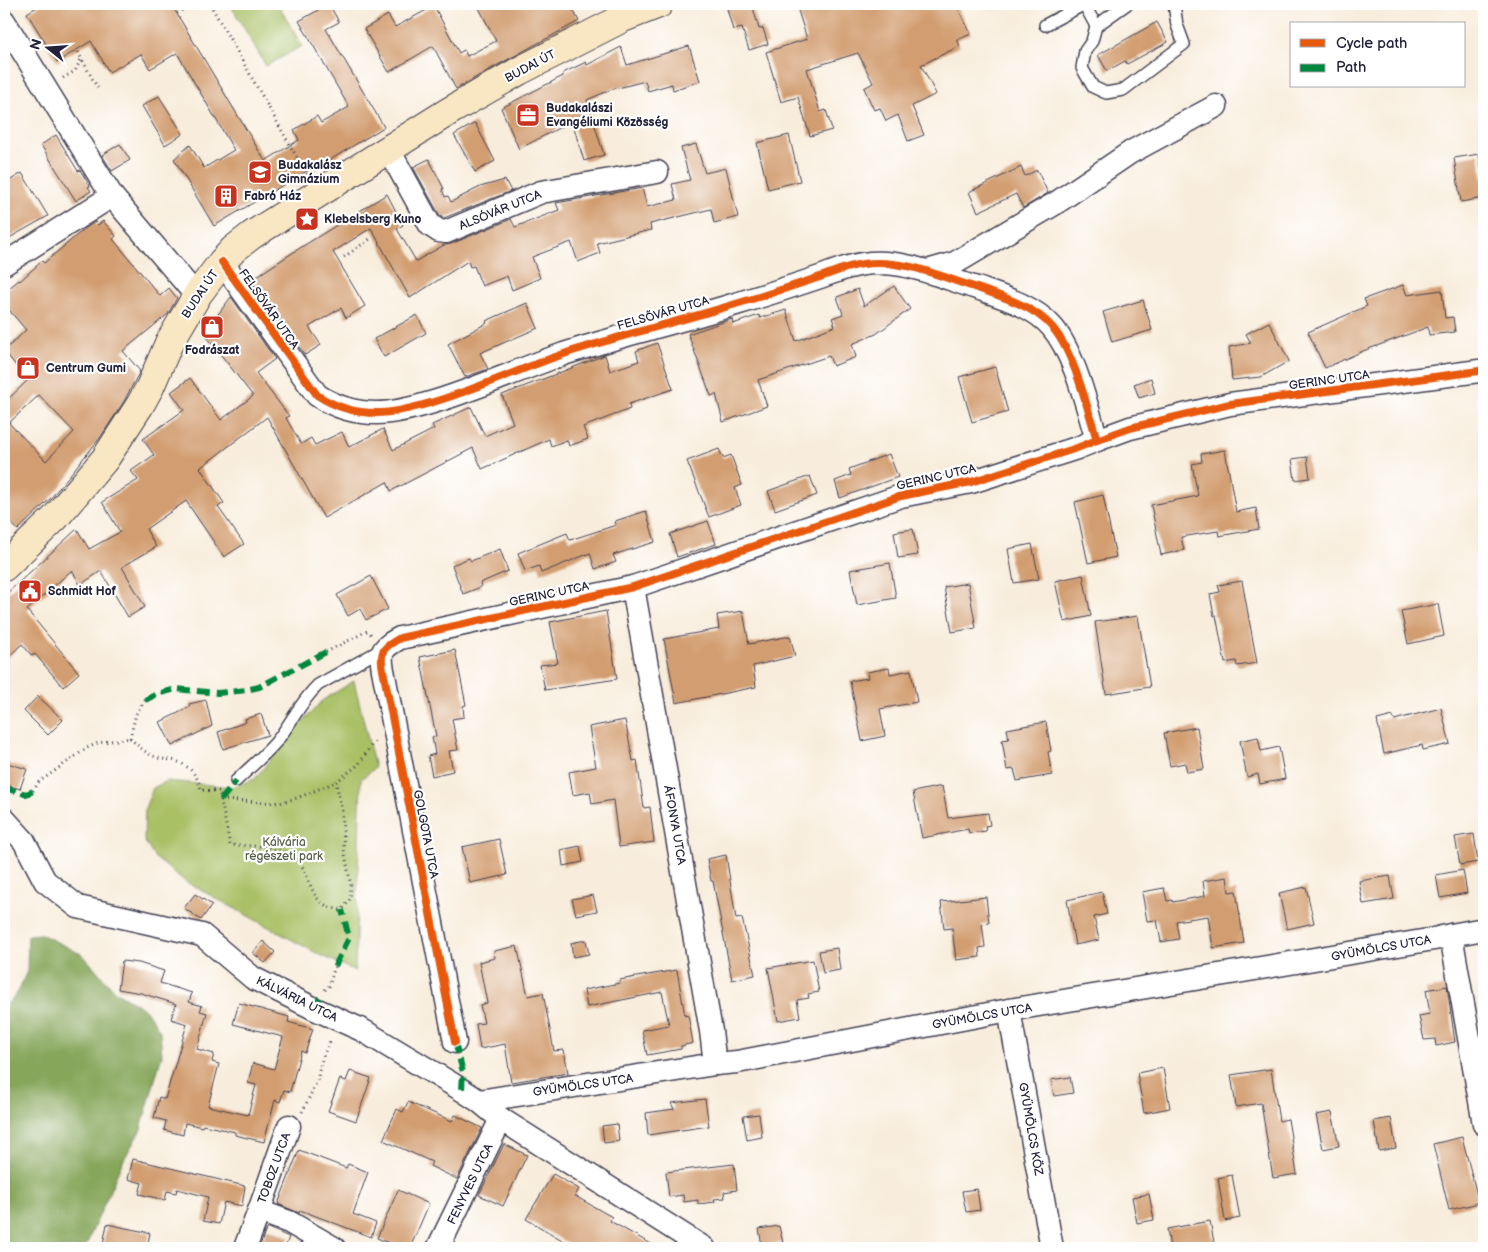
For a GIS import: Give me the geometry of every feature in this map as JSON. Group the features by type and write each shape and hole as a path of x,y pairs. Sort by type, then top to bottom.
{"main road":[{"name":"BUDAI ÚT","path":"4,566 55,518 105,458 140,405 169,343 198,294 234,249 252,235 448,112 519,71 623,18 660,4"}],"street":[{"path":"4,21 112,196 189,287 198,294"},
{"path":"927,271 955,263 1056,202 1131,152 1216,106"},
{"name":"ALSÓVÁR UTCA","path":"389,150 430,225 439,231 446,232 541,192 657,172"},
{"path":"4,264 112,196"},
{"name":"FELSŐVÁR UTCA","path":"222,262 318,395 327,402 350,410 377,413 410,408 452,396 563,354 706,314 843,269 863,264 880,263 904,266 927,271 1018,304 1037,313 1053,328 1067,352 1079,382 1097,440"},
{"name":"GERINC UTCA","path":"393,643 633,587 901,496 971,482 1077,448 1130,428 1230,404 1482,371"},
{"name":"ÁFONYA UTCA","path":"633,587 712,1031 715,1064"},
{"name":"GOLGOTA UTCA","path":"393,643 381,658 392,724 399,748 455,1042"},
{"name":"KÁLVÁRIA UTCA","path":"4,820 24,841 45,881 78,907 202,935 253,978 362,1030 479,1101 501,1119"},
{"name":"GYÜMÖLCS UTCA","path":"479,1101 737,1062 1009,1010 1484,929"},
{"path":"1450,935 1484,1124"},
{"name":"GYÜMÖLCS KÖZ","path":"1009,1010 1052,1248"},
{"path":"501,1119 704,1248"},
{"name":"FENYVES UTCA","path":"438,1248 501,1119"},
{"name":"TOBOZ UTCA","path":"259,1211 289,1126"},
{"path":"244,1248 259,1211 289,1222 334,1248"}],"lane":[{"path":"1045,25 1084,4 1096,26"},
{"path":"1127,4 1096,26 1092,41 1084,51 1082,68 1093,87 1106,93 1123,90 1184,44 1177,25 1174,4"},
{"path":"236,780 275,743 296,712 318,685 393,643"}],"path":[{"path":"177,13 193,4"},
{"path":"210,4 305,173"},
{"path":"78,52 98,89"},
{"path":"45,88 75,71 82,59"},
{"path":"344,257 370,239"},
{"path":"326,652 368,631 393,643"},
{"path":"130,738 136,714 145,700"},
{"path":"221,800 279,803 297,798 336,782 358,765 381,727 392,724"},
{"path":"130,738 139,748 157,758 175,761 187,766 199,780 201,790 219,791 230,845 280,850 288,854 301,865 312,892 317,899 327,906 342,910 350,899 351,886 344,849 342,811 336,782"},
{"path":"33,791 39,782 87,748 98,743 130,738"},
{"path":"320,996 329,986 336,966"},
{"path":"289,1126 299,1119 317,1082 324,1054"}],"green space":[{"path":"230,4 278,4 302,46 266,66"},
{"name":"Kálvária régészeti park","path":"354,681 375,768 361,779 355,971 318,954 186,882 154,857 144,840 145,808 153,788 167,781 232,787 255,779 282,744 323,700"},
{"path":"41,934 83,955 115,991 146,1010 160,1031 162,1055 141,1129 122,1163 85,1248 4,1248 4,1008 18,992 27,971 28,935"}],"building":[{"path":"42,4 171,4 265,161 299,140 294,130 317,116 321,123 349,107 299,21 329,4 339,22 326,29 384,127 312,171 310,169 214,226 174,159 190,145 204,168 234,150 177,53 150,69 141,54 109,72 91,41 57,62 27,13"},
{"path":"477,4 570,4 579,21 456,89 433,46 389,72 364,29 388,15 395,27 434,6 459,53 464,50 467,56 496,41"},
{"path":"752,4 759,29 763,28 768,44 749,50 742,28 733,30 727,9"},
{"path":"796,4 956,4 971,34 957,40 960,46 921,65 936,94 912,106 924,135 908,141 898,115 886,121 880,108 874,110 864,88 873,83 858,53 807,69 820,112 826,110 832,130 810,136 798,97 781,102 766,52 807,39"},
{"path":"1157,22 1168,42 1127,64 1125,61 1107,71 1098,55"},
{"path":"689,46 700,81 673,90 672,84 648,91 645,81 617,87 587,100 604,155 584,161 572,121 519,149 501,108 563,76 563,73 586,62 587,65 621,47 627,65"},
{"path":"159,96 183,134 165,145 142,106"},
{"path":"475,123 495,161 475,172 454,135"},
{"path":"56,135 78,171 80,170 90,186 88,187 91,191 76,201 41,145"},
{"path":"789,135 800,181 768,189 757,143"},
{"path":"120,144 130,160 112,171 102,155"},
{"path":"696,144 705,173 726,168 738,217 714,223 711,209 650,224 651,230 597,243 600,253 578,262 571,242 532,257 540,278 512,290 507,276 482,286 474,266 470,267 468,261 410,298 371,228 333,252 365,306 346,318 341,308 309,327 321,345 305,355 251,280 387,194 403,225 397,229 416,261 444,245 451,244 511,219 515,227 559,210 556,203 642,188 647,207 676,200 672,184 690,180 681,148"},
{"path":"1479,154 1484,198 1461,202 1454,158"},
{"path":"429,159 444,189 442,189 445,197 448,196 451,202 480,187 505,180 511,191 444,218 440,216 413,167"},
{"path":"1021,167 1025,176 1037,170 1048,193 1023,208 1016,194 978,212 969,192"},
{"path":"22,173 48,216 4,241 4,184"},
{"path":"103,221 116,236 113,239 160,296 169,288 177,298 168,314 123,351 140,371 123,403 100,438 50,499 18,530 4,515 4,403 28,380 4,351 26,330 4,304 4,292 20,281 42,261 44,263 83,230 95,222 98,225","holes":["39,395 74,432 46,461 9,423"]},
{"path":"1403,285 1407,295 1442,290 1445,318 1453,317 1455,332 1429,335 1428,327 1363,351 1325,368 1308,332 1367,306 1364,299"},
{"path":"894,286 910,309 876,334 852,344 856,357 833,366 829,356 758,380 767,406 723,422 716,394 711,396 688,334 732,319 733,324 759,315 760,318 786,310 796,341 835,326 832,318 843,314 837,297 858,289 864,306"},
{"path":"231,297 275,359 256,373 289,416 286,418 301,444 311,438 315,445 342,432 349,447 383,429 393,450 434,429 432,425 471,407 485,436 513,423 502,395 605,355 610,371 639,361 636,351 657,343 673,389 629,404 630,409 583,427 588,439 569,446 567,440 551,446 549,439 482,469 473,448 391,491 387,482 324,518 267,417 200,468 224,503 218,507 244,544 224,557 186,501 146,529 156,547 122,567 145,607 128,617 101,571 80,585 72,570 27,610 79,673 63,687 35,654 32,656 22,644 4,661 4,596 77,529 89,549 120,532 102,502 138,480 131,471 154,455 143,439 184,410 171,392 190,378 221,420 253,396 204,333"},
{"path":"1143,300 1152,330 1112,342 1103,312"},
{"path":"527,303 538,328 480,353 488,369 465,377 448,344 487,323 486,321"},
{"path":"417,315 426,333 384,357 374,339"},
{"path":"1269,322 1289,361 1261,377 1232,380 1229,347 1251,343 1246,334"},
{"path":"995,367 1008,412 972,422 959,377"},
{"path":"1151,378 1155,393 1139,398 1134,384"},
{"path":"719,449 723,458 731,455 742,485 735,488 741,505 709,517 687,461"},
{"path":"1225,450 1236,512 1256,508 1259,529 1219,536 1218,531 1181,537 1184,550 1161,555 1151,505 1198,496 1192,464 1202,462 1201,454"},
{"path":"889,454 898,477 840,498 835,481 851,475 849,469"},
{"path":"1307,457 1310,478 1295,480 1292,459"},
{"path":"810,476 817,495 775,510 768,491"},
{"path":"1103,495 1116,557 1088,563 1075,502"},
{"path":"646,511 655,542 613,555 616,562 595,569 590,553 541,573 539,566 525,571 518,553 567,533 570,540 616,525 615,521"},
{"path":"708,521 716,544 677,557 670,534"},
{"path":"913,529 918,555 898,558 894,532"},
{"path":"1032,544 1039,579 1014,583 1008,549"},
{"path":"500,549 508,571 480,583 481,587 463,594 452,565 469,558 471,561"},
{"path":"890,563 896,598 857,605 850,570"},
{"path":"1083,575 1091,616 1064,622 1055,581"},
{"path":"371,576 388,609 366,620 360,609 348,616 337,595"},
{"path":"1242,581 1257,663 1237,666 1236,661 1225,663 1210,594 1220,592 1218,585"},
{"path":"968,583 976,628 952,632 944,587"},
{"path":"1438,604 1444,636 1408,644 1401,611"},
{"path":"606,611 617,679 545,690 540,665 558,663 550,622"},
{"path":"743,611 749,644 790,636 795,656 753,666 756,687 676,703 664,639 719,629 717,615"},
{"path":"1138,616 1150,687 1106,694 1095,622"},
{"path":"455,650 466,705 463,706 464,717 452,719 458,750 449,751 453,771 432,776 428,756 435,754 432,737 436,736 420,657"},
{"path":"889,668 890,674 911,670 917,702 880,709 885,736 862,741 850,681 868,678 867,672"},
{"path":"38,696 63,720 48,735 24,711"},
{"path":"206,700 212,726 172,746 160,722 190,707 189,704"},
{"path":"1441,708 1450,744 1423,750 1422,745 1384,754 1377,720 1393,716 1394,720"},
{"path":"261,714 268,735 223,749 218,732 246,722 245,719"},
{"path":"625,720 633,761 637,760 644,808 650,807 654,842 619,847 613,800 592,804 590,792 573,795 569,772 596,767 589,727"},
{"path":"1046,722 1051,751 1048,752 1052,775 1017,781 1014,769 1007,770 1002,740 1009,739 1007,729"},
{"path":"1197,727 1204,769 1187,772 1185,763 1170,766 1164,733"},
{"path":"1258,737 1261,751 1279,747 1285,779 1260,784 1258,774 1247,777 1240,741"},
{"path":"4,762 27,769 20,789 4,784"},
{"path":"942,786 948,818 988,813 990,825 985,826 986,831 969,833 968,829 922,838 913,792"},
{"path":"1474,834 1478,862 1460,865 1455,837"},
{"path":"499,839 507,875 470,883 462,847"},
{"path":"580,846 583,862 563,866 561,850"},
{"path":"726,855 736,919 742,918 755,975 732,980 707,859"},
{"path":"1463,870 1467,893 1440,898 1436,875"},
{"path":"1390,876 1394,899 1363,904 1359,881"},
{"path":"1227,877 1229,892 1236,891 1244,943 1213,948 1208,916 1176,921 1179,939 1161,942 1157,920 1147,921 1142,892 1164,888 1167,901 1172,900 1173,902 1205,896 1203,881"},
{"path":"1306,887 1314,923 1287,929 1279,893"},
{"path":"1102,892 1107,914 1094,917 1099,940 1075,945 1067,900"},
{"path":"195,894 212,905 201,920 184,908"},
{"path":"593,895 597,911 576,915 572,899"},
{"path":"986,897 989,923 982,924 985,947 979,948 980,957 956,960 952,928 944,929 941,902"},
{"path":"586,940 589,954 573,957 571,943"},
{"path":"263,941 275,952 265,963 253,953"},
{"path":"517,946 528,996 543,993 554,1051 564,1050 568,1073 511,1082 505,1044 480,1049 476,1024 484,1023 480,1005 487,1003 479,962 495,958 494,951"},
{"path":"837,948 840,970 823,973 819,951"},
{"path":"813,960 819,992 808,994 809,998 797,1000 800,1017 778,1021 768,968"},
{"path":"122,961 139,963 164,971 160,983 192,993 189,1002 202,1006 200,1011 207,1013 197,1049 214,1054 212,1062 219,1064 208,1106 248,1115 256,1085 248,1083 253,1063 274,1069 283,1037 233,1024 239,1003 289,1017 288,1022 313,1029 305,1053 301,1051 290,1092 284,1090 280,1102 275,1100 264,1142 235,1135 235,1132 185,1123 183,1135 164,1130 166,1121 154,1118 159,1097 165,1099 187,1024 171,1019 176,1004 141,993 118,989"},
{"path":"677,970 685,1016 688,1015 693,1043 681,1046 681,1049 647,1055 642,1030 669,1025 662,992 587,1007 584,990 620,983 619,980"},
{"path":"1447,986 1455,1042 1436,1046 1435,1039 1424,1040 1419,1016 1430,1014 1426,990"},
{"path":"1163,1068 1170,1108 1144,1113 1137,1073"},
{"path":"1271,1069 1279,1121 1288,1119 1297,1174 1273,1178 1261,1103 1236,1107 1231,1075"},
{"path":"350,1071 371,1078 356,1121 328,1111 340,1079 346,1081"},
{"path":"1070,1077 1073,1093 1054,1096 1051,1080"},
{"path":"705,1099 709,1126 648,1135 646,1113 674,1109 671,1103"},
{"path":"408,1102 452,1121 455,1115 482,1128 457,1179 430,1166 432,1162 383,1140 397,1109 403,1112"},
{"path":"1332,1112 1339,1146 1323,1149 1316,1115"},
{"path":"759,1114 762,1137 747,1140 743,1116"},
{"path":"1391,1118 1396,1148 1379,1151 1374,1121"},
{"path":"617,1124 619,1141 604,1143 602,1126"},
{"path":"1462,1137 1479,1203 1449,1210 1433,1144"},
{"path":"504,1144 527,1155 503,1206 479,1195"},
{"path":"299,1150 346,1168 348,1164 368,1172 353,1214 376,1223 371,1237 300,1210 299,1213 278,1204"},
{"path":"133,1159 245,1186 242,1206 224,1202 219,1224 203,1221 208,1197 177,1189 176,1193 167,1191 165,1200 139,1194 142,1183 128,1179"},
{"path":"734,1164 737,1190 724,1192 725,1198 714,1199 715,1202 698,1204 698,1200 684,1202 683,1195 669,1197 666,1172"},
{"path":"553,1174 579,1189 575,1196 612,1217 610,1221 658,1248 576,1248 526,1219"},
{"path":"1232,1175 1240,1218 1225,1221 1218,1178"},
{"path":"977,1189 980,1210 966,1212 962,1191"},
{"path":"398,1190 429,1204 410,1248 400,1248 377,1238"},
{"path":"1149,1194 1154,1220 1137,1223 1132,1197"},
{"path":"1210,1221 1215,1248 1170,1248 1167,1229"},
{"path":"107,1224 150,1233 147,1248 111,1248 112,1246 103,1244"},
{"path":"779,1226 783,1243 762,1246 759,1229"},
{"path":"268,1228 289,1237 285,1248 259,1248"}],"marked path":[{"path":"145,700 157,694 176,689 218,693 259,687 326,652"},
{"path":"221,800 236,781"},
{"path":"4,788 26,794 33,791"},
{"path":"335,966 349,938 342,910"},
{"path":"315,1009 320,996"},
{"path":"455,1042 463,1072 462,1090"}],"cycle path":[{"path":"222,262 317,395 331,403 346,408 361,412 377,413 404,410 447,398 574,351 749,300 846,268 878,263 907,266 1007,299 1027,308 1045,320 1060,338 1067,351 1084,396 1097,440"},
{"path":"455,1042 383,670 382,653 390,644 400,638 633,587 901,496 971,482 1077,448 1130,428 1230,404 1479,371"}],"place":[{"name":"Budakalászi Evangéliumi Közösség","path":"528,115"},
{"name":"Budakalász Gimnázium","path":"260,172"},
{"name":"Fabró Ház","path":"226,196"},
{"name":"Klebelsberg Kuno","path":"307,219"},
{"name":"Fodrászat","path":"212,327"},
{"name":"Centrum Gumi","path":"28,368"},
{"name":"Schmidt Hof","path":"30,591"}]}
